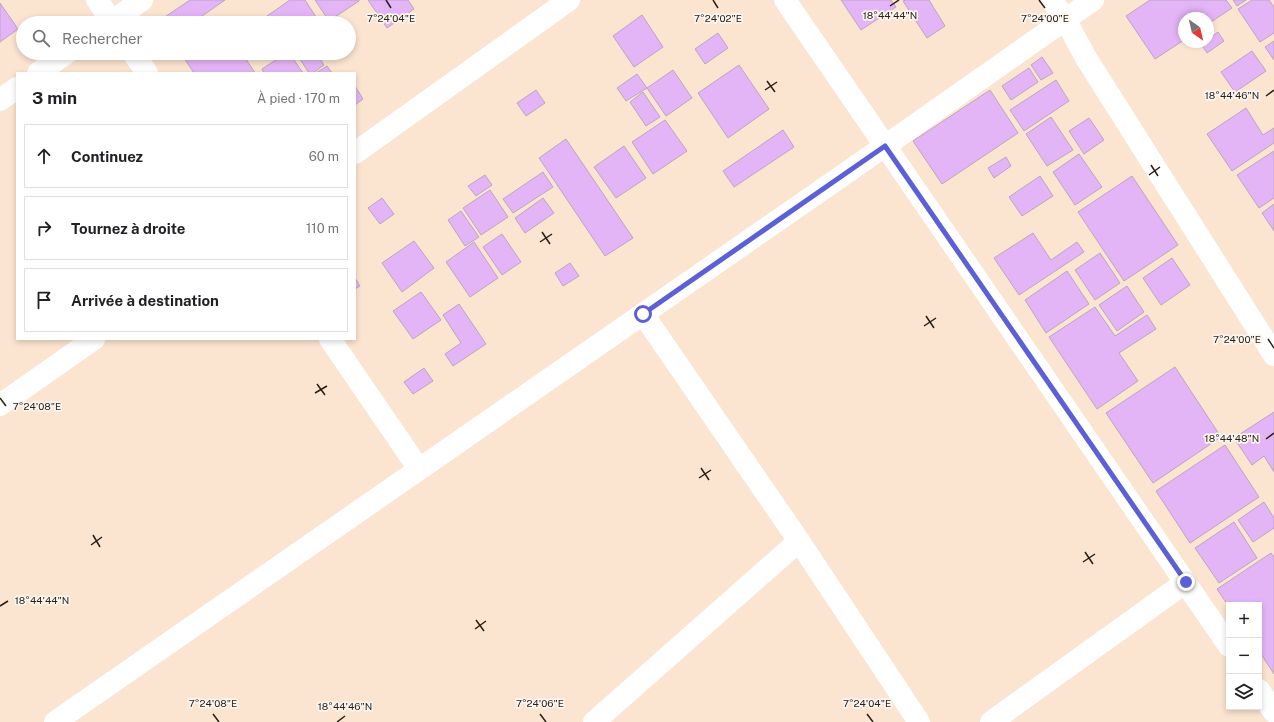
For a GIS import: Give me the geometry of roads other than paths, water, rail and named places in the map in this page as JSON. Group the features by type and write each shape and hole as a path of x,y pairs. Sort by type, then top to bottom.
{"street":[{"path":"97,0 107,16"},
{"path":"119,16 142,0"},
{"path":"356,152 569,0"},
{"path":"785,0 1226,642"},
{"path":"1052,0 1065,19 1091,65 1274,354"},
{"path":"55,722 1093,0"},
{"path":"39,72 57,60"},
{"path":"138,60 146,72"},
{"path":"0,100 16,89"},
{"path":"643,314 799,541 919,722"},
{"path":"0,405 93,340"},
{"path":"331,340 419,470"},
{"path":"594,722 799,541"},
{"path":"991,722 1186,582"},
{"path":"1262,694 1274,712"}]}
